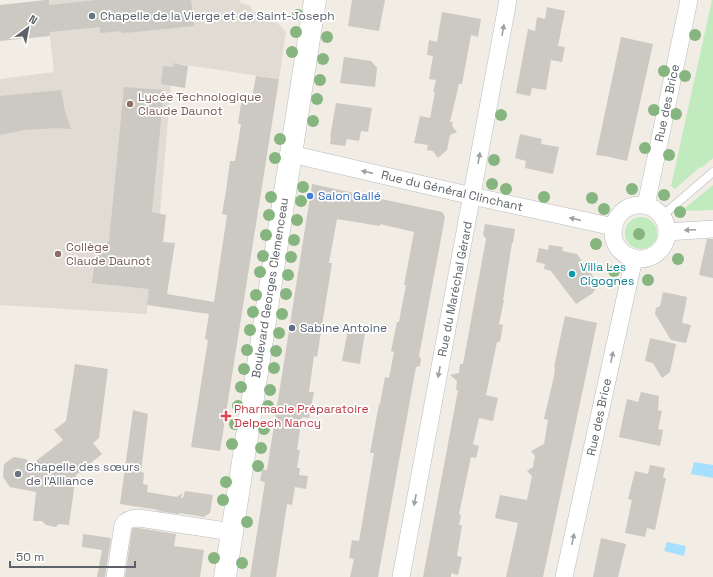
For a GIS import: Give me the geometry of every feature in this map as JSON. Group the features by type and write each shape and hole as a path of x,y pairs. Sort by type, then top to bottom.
{"main road":[{"name":"Boulevard Georges Clemenceau","path":"225,577 315,0"}],"street":[{"name":"Rue du Maréchal Gérard","path":"401,577 508,0"},
{"name":"Rue des Brice","path":"646,205 689,0"},
{"name":"Rue du Général Clinchant","path":"291,154 614,228"},
{"path":"646,205 658,211 662,216 666,223 667,238 665,244 657,253 646,258 634,258 625,254 618,247 614,238 614,228 620,214 625,210 631,206 646,205"},
{"path":"667,232 713,229"},
{"name":"Rue des Brice","path":"564,577 634,258"},
{"path":"115,577 123,525 131,518 232,532"}],"lane":[{"path":"662,216 713,172"}],"shaded area":[{"path":"49,0 240,0 241,3 251,6 253,12 267,12 286,32 279,79 173,63 158,241 156,241 147,314 0,305 0,79 54,72 50,36"}],"green space":[{"path":"712,0 713,158 701,168 700,167 675,189 671,186"},
{"path":"713,185 713,210 686,211 685,208"},
{"path":"641,217 647,218 654,224 657,233 656,239 650,246 641,249 635,248 628,242 625,233 626,227 632,220"}],"water":[{"path":"694,462 713,465 713,478 691,474"},
{"path":"667,542 686,546 684,556 664,551"}],"building":[{"path":"49,0 49,5 96,0 191,0 194,26 122,33 121,31 100,33 100,27 50,32 50,36 0,41 0,5"},
{"path":"352,0 385,0 379,31 348,26"},
{"path":"547,7 565,11 558,46 565,47 562,62 551,60 546,90 532,88 530,96 516,93 528,29 535,31 537,17 545,19"},
{"path":"442,12 481,19 478,37 471,35 462,84 459,84 450,122 453,122 452,126 457,132 450,135 447,150 438,158 433,151 427,150 428,145 414,143 420,116 430,118 436,80 429,79 433,56 427,55 429,40 437,42"},
{"path":"621,37 653,44 627,161 596,155"},
{"path":"344,57 371,61 377,68 375,87 340,83"},
{"path":"173,63 188,66 185,88 161,84 163,66 173,67"},
{"path":"256,76 279,79 220,451 191,447 208,340 205,339 209,314 147,305 149,289 92,283 96,251 106,252 107,241 109,242 124,87 164,90 152,212 166,215 163,242 175,243 167,294 214,302 227,215 222,214 230,161 235,161 241,124 238,124 242,97 252,98"},
{"path":"61,90 65,111 71,129 56,128 24,130 0,135 0,96"},
{"path":"336,103 372,108 368,132 361,131 359,141 347,139 345,146 330,144"},
{"path":"520,134 542,139 541,144 559,147 553,174 525,168 526,161 515,158"},
{"path":"312,184 442,212 445,217 419,356 421,359 420,366 416,367 378,577 350,577 354,559 349,558 352,540 359,541 374,453 370,453 385,377 389,378 394,352 391,351 397,322 399,322 414,232 380,224 380,226 337,219 329,263 332,263 317,357 314,356 309,392 314,392 309,418 302,417 297,450 300,450 297,468 300,468 299,475 308,476 306,489 295,487 292,505 287,504 276,577 250,577 265,482 260,481 262,470 267,470"},
{"path":"485,224 515,229 499,324 503,325 500,342 497,342 486,395 498,398 493,421 479,418 473,444 479,446 476,458 471,457 459,514 461,515 459,525 462,525 457,556 462,557 458,575 451,573 451,577 423,577 458,390 456,390 457,381 450,375 459,373 460,364 463,364 486,239 483,235"},
{"path":"707,239 713,239 713,278 699,275"},
{"name":"Villa Les Cigognes","path":"549,245 563,247 562,251 577,254 597,282 597,286 593,293 576,304 551,271 544,269 545,264 536,262 539,248 548,250"},
{"path":"663,292 687,297 682,323 691,325 686,343 671,340 655,314 656,308 660,306"},
{"path":"565,316 597,323 543,577 506,577 518,523 495,518 500,495 527,500 532,476 527,471 533,467 535,456 531,451 544,444 548,420 544,419 554,376 554,367"},
{"path":"348,329 365,332 360,364 342,361"},
{"path":"650,338 676,344 670,372 662,378 653,363 645,361"},
{"path":"75,364 108,369 99,438 93,443 102,454 76,475 69,525 59,524 56,527 46,525 42,521 33,521 36,492 10,487 3,477 4,464 14,457 26,459 31,465 63,440 54,430 66,421"},
{"path":"641,392 659,396 658,410 662,411 658,429 663,430 660,446 619,437 627,399 638,402"},
{"path":"133,410 148,414 141,472 144,473 143,484 148,485 147,492 177,497 182,493 181,498 183,498 185,491 213,495 210,513 204,517 157,511 159,510 120,504"},
{"path":"650,465 665,468 663,478 666,478 655,530 647,528 645,537 625,533 632,500 628,499 635,471 648,474"},
{"path":"134,528 176,534 174,546 204,550 200,577 125,577 132,529"},
{"path":"83,534 111,538 105,577 97,577 102,550 82,547"},
{"path":"601,538 626,544 618,577 593,577"}],"place":[{"name":"Chapelle de la Vierge et de Saint-Joseph","path":"92,16"},
{"name":"Lycée Technologique Claude Daunot","path":"130,104"},
{"name":"Salon Gallé","path":"310,196"},
{"name":"Collège Claude Daunot","path":"58,254"},
{"name":"Villa Les Cigognes","path":"572,274"},
{"name":"Sabine Antoine","path":"292,328"},
{"name":"Pharmacie Préparatoire Delpech Nancy","path":"226,416"},
{"name":"Chapelle des sœurs de l'Alliance","path":"18,474"}]}
